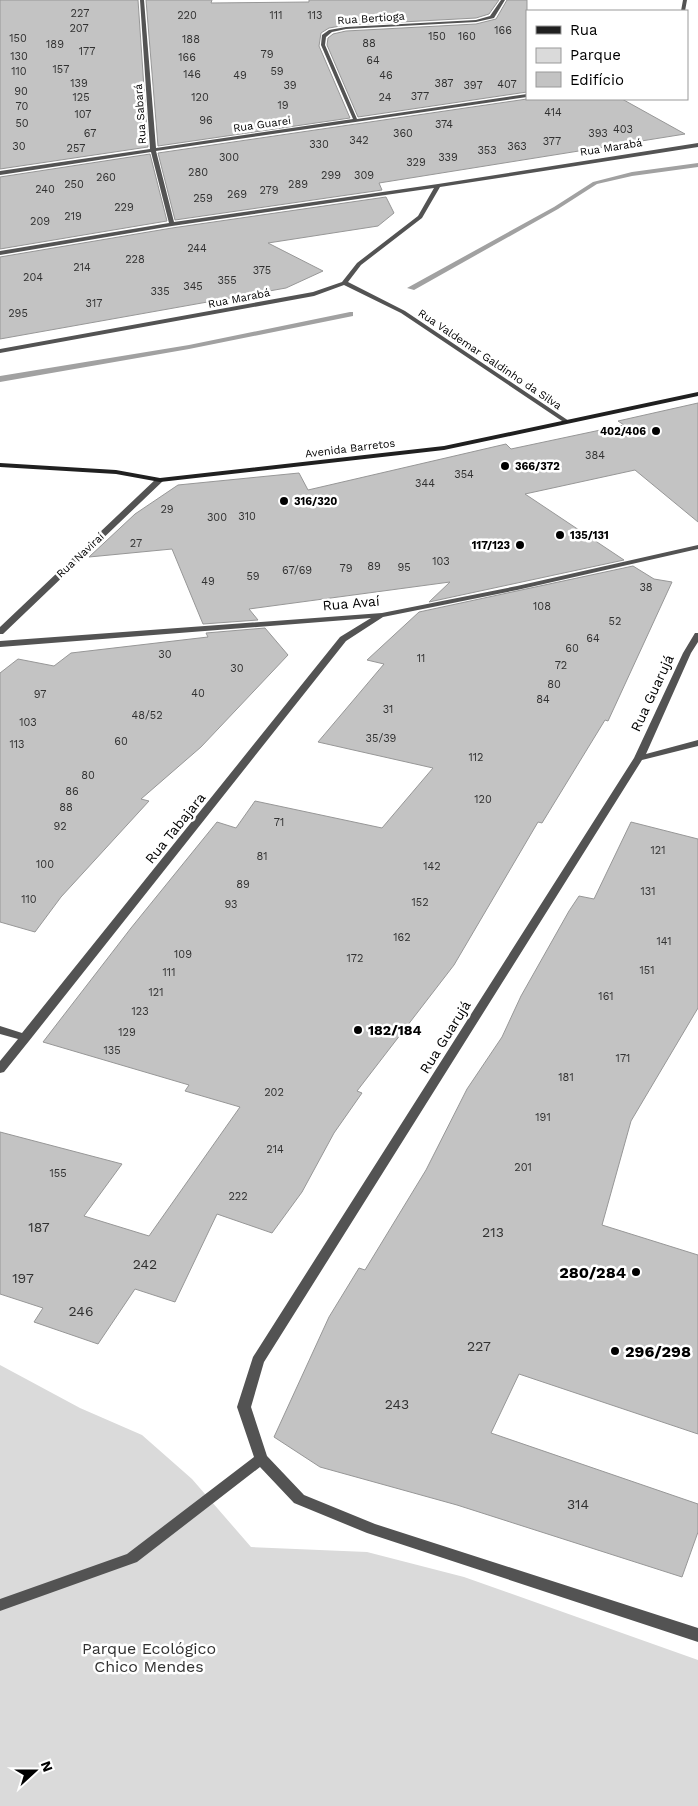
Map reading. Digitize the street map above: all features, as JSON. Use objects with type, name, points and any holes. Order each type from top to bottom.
[{"type":"street","name":"Rua Sabará","points":[[142,0],[152,150],[172,224]]},
{"type":"street","name":"Rua Bertioga","points":[[356,120],[323,45],[324,36],[331,31],[346,28],[476,21],[492,17],[502,0]]},
{"type":"street","name":"Rua Guarei","points":[[0,173],[526,95]]},
{"type":"street","name":"Rua Marabá","points":[[0,253],[172,224],[438,186],[698,145]]},
{"type":"street","points":[[344,283],[359,264],[420,217],[438,186]]},
{"type":"street","name":"Rua Marabá","points":[[0,352],[314,294],[344,283]]},
{"type":"street","name":"Rua Valdemar Galdinho da Silva","points":[[344,283],[403,312],[566,422]]},
{"type":"street","name":"Avenida Barretos","points":[[0,465],[116,472],[160,480],[444,448],[698,394]]},
{"type":"street","name":"Rua Naviraí","points":[[0,632],[160,480]]},
{"type":"street","name":"Rua Avaí","points":[[0,644],[382,614],[517,588],[698,546]]},
{"type":"street","name":"Rua Tabajara","points":[[0,1069],[343,639],[382,614]]},
{"type":"street","name":"Rua Guarujá","points":[[261,1459],[244,1407],[258,1361],[639,758],[687,653],[698,636]]},
{"type":"street","points":[[639,758],[698,743]]},
{"type":"street","points":[[0,1030],[25,1038]]},
{"type":"street","points":[[0,1605],[132,1558],[261,1459],[299,1499],[372,1529],[698,1635]]},
{"type":"green space","name":"Parque Ecológico Chico Mendes","points":[[0,1365],[80,1408],[142,1435],[192,1479],[251,1547],[367,1552],[464,1577],[698,1660],[698,1806],[0,1806]]},
{"type":"building","points":[[0,0],[138,0],[148,147],[0,169]]},
{"type":"building","points":[[146,0],[212,0],[211,3],[309,2],[309,0],[499,0],[489,14],[476,18],[346,25],[329,28],[321,33],[319,46],[350,118],[158,146]]},
{"type":"building","points":[[507,0],[527,0],[526,92],[358,117],[327,45],[328,38],[333,34],[346,31],[476,24],[496,19]]},
{"type":"building","points":[[526,99],[624,100],[685,134],[379,183],[382,190],[175,220],[158,153]]},
{"type":"building","points":[[150,154],[167,221],[0,249],[0,177]]},
{"type":"building","points":[[386,197],[394,213],[378,226],[268,243],[323,271],[286,288],[0,339],[0,257],[172,228]]},
{"type":"building","points":[[698,403],[698,522],[635,470],[525,494],[624,560],[429,602],[450,582],[249,609],[258,620],[203,624],[172,549],[89,557],[135,514],[178,485],[299,473],[308,490],[506,444],[511,449],[624,425],[618,421]]},
{"type":"building","points":[[633,566],[654,579],[672,582],[608,721],[605,720],[542,823],[538,822],[454,965],[357,1091],[362,1093],[334,1133],[302,1192],[272,1233],[217,1214],[175,1302],[135,1289],[98,1344],[34,1322],[43,1308],[0,1294],[0,1132],[122,1164],[84,1216],[149,1236],[240,1107],[185,1091],[189,1085],[43,1042],[131,928],[217,822],[236,828],[255,801],[382,828],[433,768],[318,742],[384,664],[367,660],[419,612]]},
{"type":"building","points":[[265,628],[288,655],[201,747],[141,799],[149,801],[61,897],[35,932],[0,922],[0,673],[18,659],[54,666],[71,653],[208,637],[206,633]]},
{"type":"building","points":[[631,822],[698,839],[698,1008],[631,1121],[602,1225],[698,1255],[698,1434],[519,1374],[491,1433],[698,1504],[698,1532],[682,1577],[457,1505],[320,1467],[274,1437],[329,1317],[359,1268],[365,1270],[426,1170],[467,1089],[502,1037],[521,996],[569,911],[579,896],[594,899]]},
{"type":"waterway","points":[[411,288],[556,208],[595,183],[632,174],[698,165]]},
{"type":"waterway","points":[[0,379],[189,347],[350,314]]},
{"type":"place","name":"402/406","points":[[656,431]]},
{"type":"place","name":"366/372","points":[[505,466]]},
{"type":"place","name":"316/320","points":[[284,501]]},
{"type":"place","name":"135/131","points":[[560,535]]},
{"type":"place","name":"117/123","points":[[520,545]]},
{"type":"place","name":"182/184","points":[[358,1030]]},
{"type":"place","name":"280/284","points":[[636,1272]]},
{"type":"place","name":"296/298","points":[[615,1351]]}]
